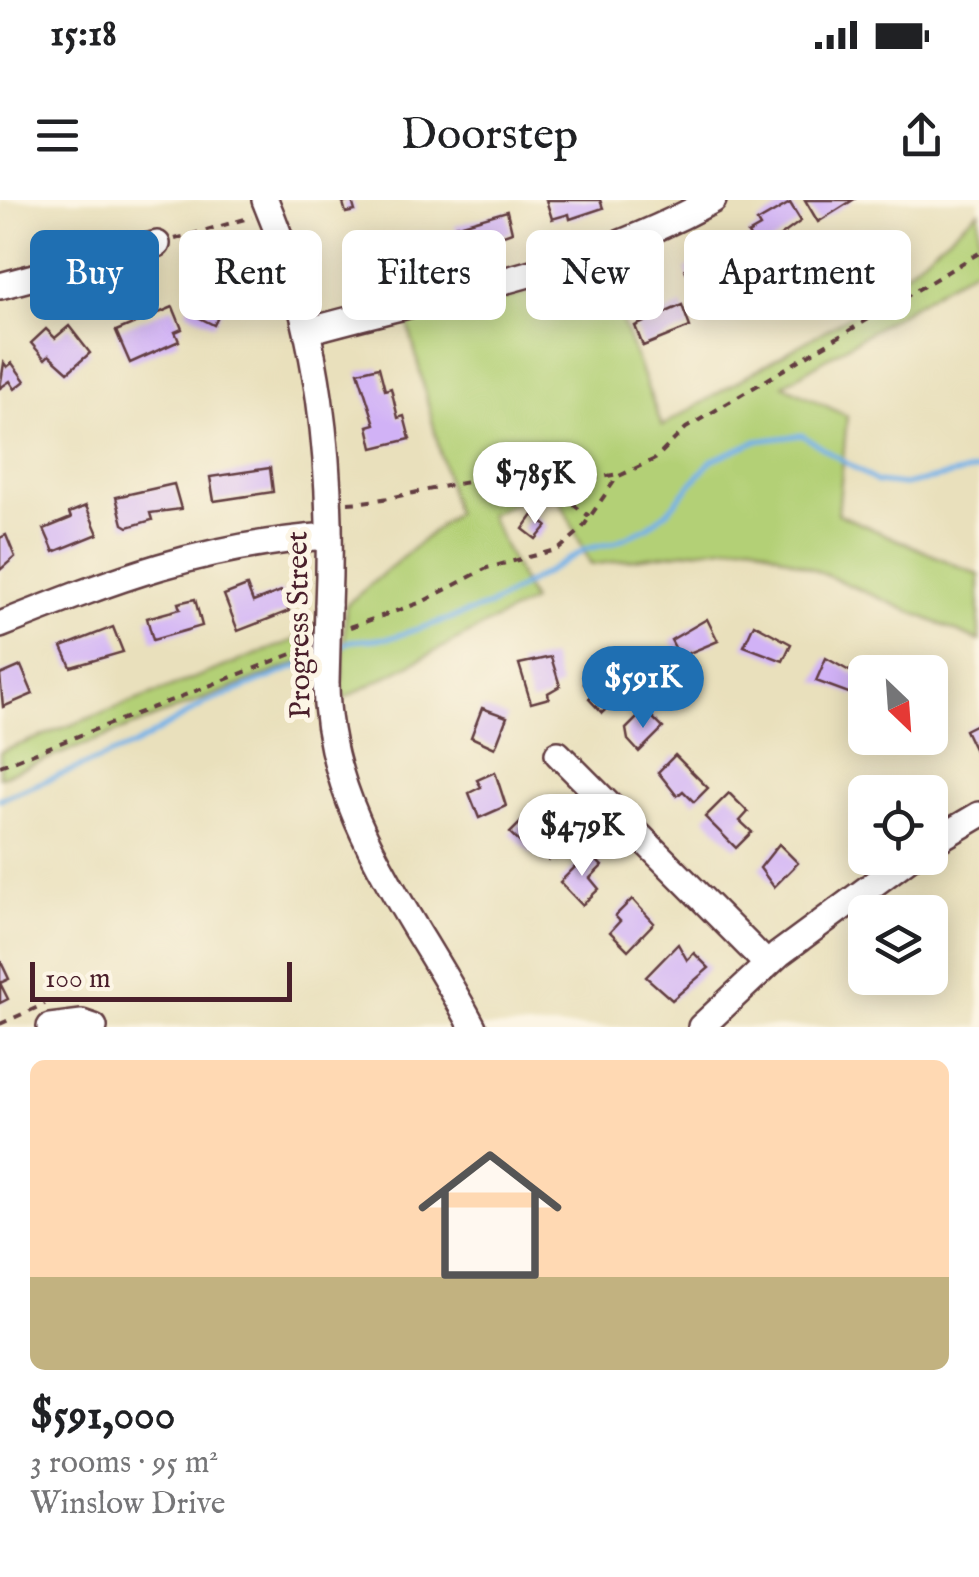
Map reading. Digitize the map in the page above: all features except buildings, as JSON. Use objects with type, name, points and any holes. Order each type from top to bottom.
[{"type":"street","points":[[308,331],[551,270],[626,243],[714,200]]},
{"type":"street","name":"Progress Street","points":[[258,208],[304,306],[308,331],[328,503],[326,683],[339,772],[367,846],[473,1026]]},
{"type":"street","points":[[0,286],[30,278]]},
{"type":"street","points":[[0,625],[166,562],[244,544],[329,536]]},
{"type":"street","points":[[558,754],[767,964]]},
{"type":"street","points":[[948,833],[979,815]]},
{"type":"street","points":[[701,1027],[767,964],[886,875]]},
{"type":"street","points":[[47,1016],[94,1027]]},
{"type":"path","points":[[159,243],[258,208]]},
{"type":"path","points":[[342,630],[422,602],[487,568],[554,551],[571,540],[618,478],[654,459],[693,423],[979,253]]},
{"type":"path","points":[[328,503],[376,502],[495,477],[550,484],[600,481],[636,468]]},
{"type":"path","points":[[550,484],[570,491],[575,506],[590,517]]},
{"type":"path","points":[[570,513],[575,506]]},
{"type":"path","points":[[0,766],[319,642]]},
{"type":"path","points":[[0,1024],[47,1016]]},
{"type":"green space","points":[[979,211],[979,265],[911,307],[911,268]]},
{"type":"green space","points":[[526,294],[526,320],[621,320],[662,426],[843,320],[889,320],[783,385],[847,416],[838,514],[979,575],[979,641],[752,543],[591,565],[552,483],[489,515],[532,601],[341,700],[346,605],[455,513],[408,323],[506,320],[506,299]]},
{"type":"green space","points":[[305,636],[303,661],[0,777],[0,752]]},
{"type":"waterway","points":[[335,649],[351,641],[390,638],[489,606],[586,549],[613,543],[646,528],[667,512],[712,460],[756,441],[802,435],[877,482],[904,485],[979,469]]},
{"type":"waterway","points":[[0,799],[135,745],[204,704],[316,659]]}]
